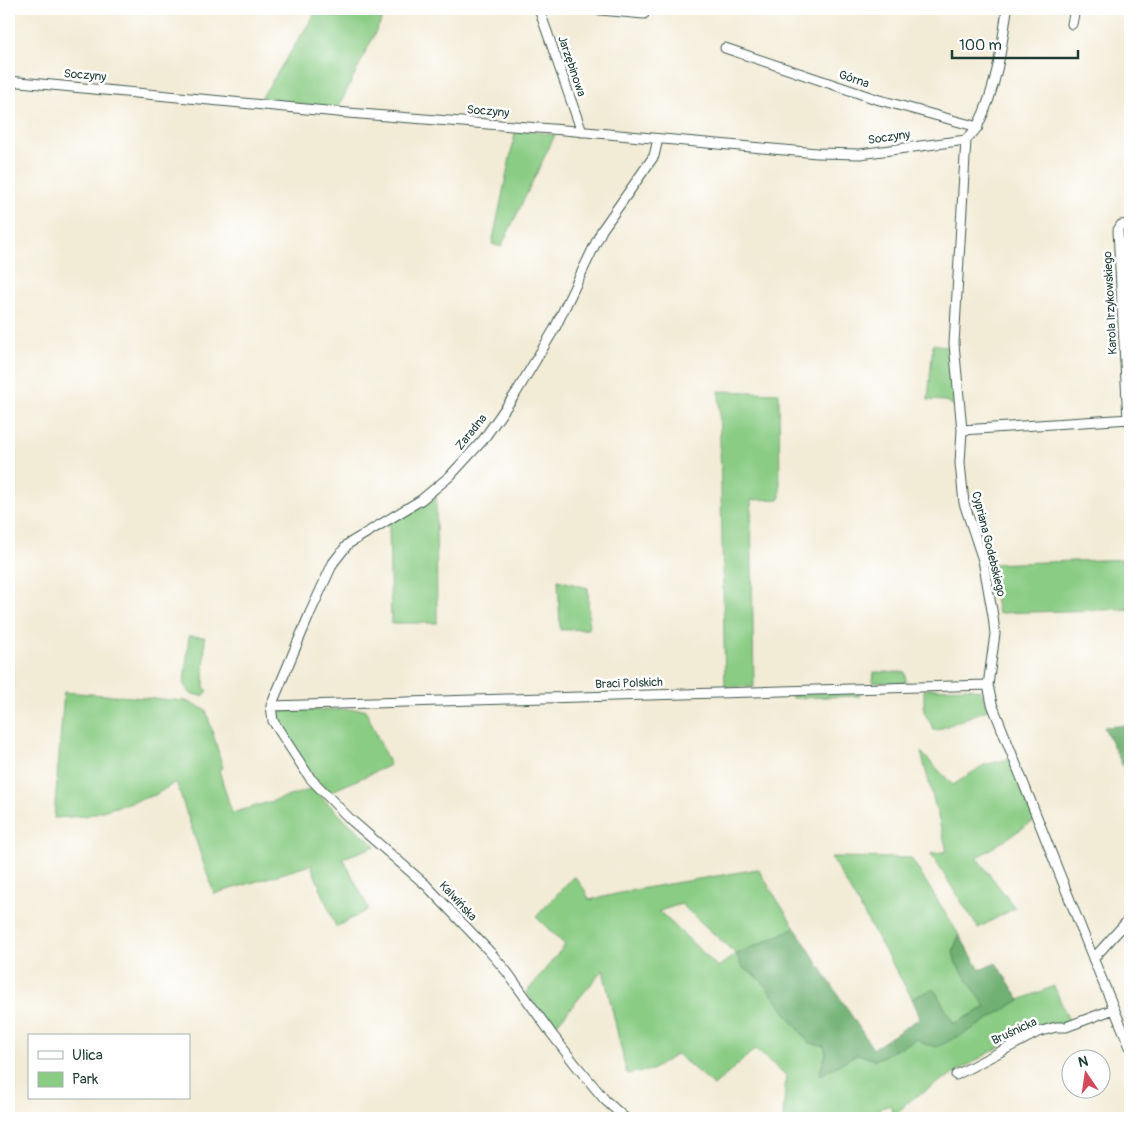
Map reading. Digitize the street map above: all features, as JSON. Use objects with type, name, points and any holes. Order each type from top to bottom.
[{"type":"street","name":"Jarzębinowa","points":[[539,9],[582,132]]},
{"type":"street","points":[[590,9],[644,14]]},
{"type":"street","points":[[966,140],[978,127],[991,92],[1003,40],[1007,9]]},
{"type":"street","points":[[1072,24],[1075,9]]},
{"type":"street","name":"Górna","points":[[725,48],[876,99],[978,127]]},
{"type":"street","name":"Soczyny","points":[[9,81],[817,153],[860,154],[966,140]]},
{"type":"street","name":"Zaradna","points":[[271,706],[333,563],[348,544],[420,500],[450,476],[483,440],[516,393],[555,328],[602,230],[654,156],[658,139]]},
{"type":"street","name":"Cypriana Godebskiego","points":[[966,140],[954,344],[962,430],[960,463],[964,503],[983,560],[995,634],[988,685],[992,704],[1130,1047]]},
{"type":"street","name":"Karola Irzykowskiego","points":[[962,430],[1129,420],[1118,230],[1121,225],[1130,224]]},
{"type":"street","name":"Braci Polskich","points":[[271,706],[988,685]]},
{"type":"street","name":"Kalwińska","points":[[271,706],[273,721],[310,778],[350,819],[426,885],[490,952],[575,1064],[605,1100],[625,1118]]},
{"type":"street","points":[[1093,959],[1130,918]]},
{"type":"street","name":"Bruśnicka","points":[[956,1075],[1038,1032],[1056,1027],[1066,1027],[1114,1009]]},
{"type":"green space","points":[[318,9],[387,9],[338,108],[260,100]]},
{"type":"green space","points":[[516,129],[555,135],[501,247],[492,244]]},
{"type":"green space","points":[[933,344],[949,347],[957,407],[945,401],[928,400]]},
{"type":"green space","points":[[719,391],[779,393],[780,499],[751,500],[754,687],[725,687]]},
{"type":"green space","points":[[436,492],[437,623],[391,623],[389,524]]},
{"type":"green space","points":[[1130,559],[1130,609],[998,613],[988,564]]},
{"type":"green space","points":[[558,580],[588,588],[589,629],[560,630]]},
{"type":"green space","points":[[189,636],[205,637],[204,687],[208,691],[203,696],[191,694],[184,685]]},
{"type":"green space","points":[[874,672],[905,672],[906,683],[873,682]]},
{"type":"green space","points":[[970,688],[981,691],[989,709],[935,731],[924,712],[924,689]]},
{"type":"green space","points":[[859,691],[860,696],[792,698],[790,693]]},
{"type":"green space","points":[[64,692],[186,701],[206,710],[223,768],[219,770],[232,813],[313,789],[346,821],[376,846],[343,858],[369,909],[336,927],[311,865],[214,894],[176,782],[155,795],[86,816],[54,818]]},
{"type":"green space","points":[[365,709],[390,765],[328,793],[299,760],[275,715],[277,711]]},
{"type":"green space","points":[[1130,725],[1130,781],[1104,727]]},
{"type":"green space","points":[[921,752],[953,785],[984,765],[1009,759],[1035,820],[977,858],[1015,908],[978,928],[931,854],[947,851]]},
{"type":"green space","points":[[831,857],[911,858],[959,935],[953,951],[956,963],[986,1007],[954,1024],[934,989],[912,998]]},
{"type":"green space","points":[[758,869],[795,928],[737,954],[741,966],[760,979],[783,1007],[824,1046],[826,1054],[819,1075],[857,1054],[875,1060],[917,1039],[969,1031],[1020,1000],[1054,986],[1070,1023],[1044,1027],[1003,1045],[906,1103],[895,1118],[890,1105],[856,1118],[783,1118],[786,1075],[755,1049],[714,1086],[677,1054],[652,1070],[627,1074],[603,970],[553,1029],[526,993],[565,945],[536,917],[574,876],[585,890],[589,900],[639,889]],"holes":[[[681,904],[736,954],[718,967],[659,911]]]},
{"type":"green space","points":[[795,928],[873,1049],[920,1018],[912,998],[934,989],[954,1024],[986,1007],[956,963],[953,951],[959,935],[980,970],[996,963],[1020,1000],[969,1031],[937,1047],[924,1044],[917,1039],[875,1060],[857,1054],[819,1076],[826,1054],[824,1046],[809,1043],[760,979],[741,966],[737,954]]}]
